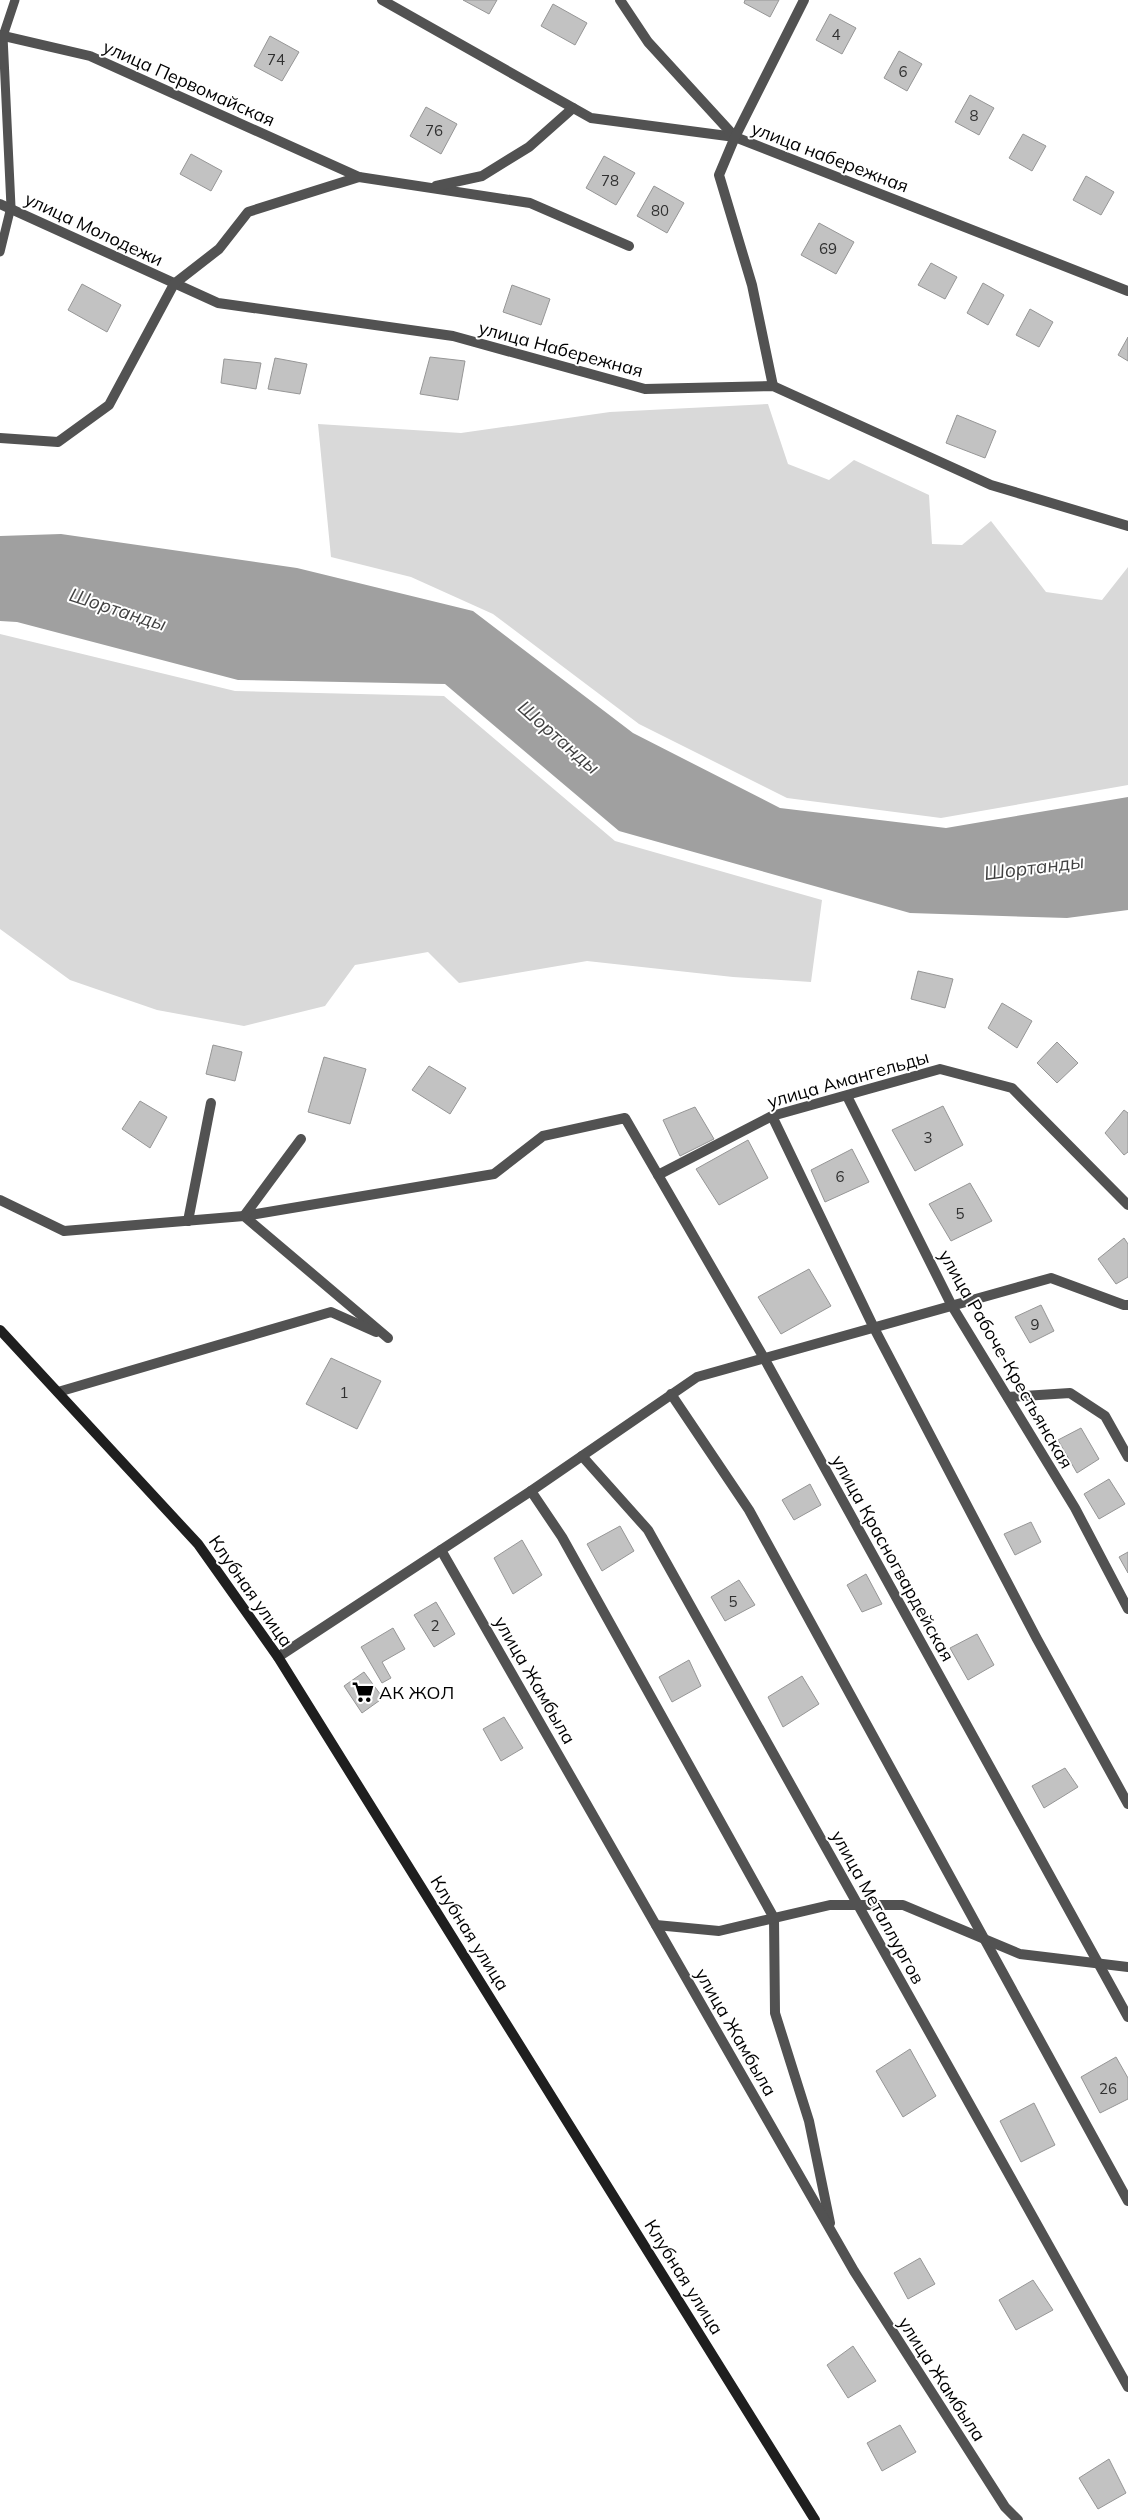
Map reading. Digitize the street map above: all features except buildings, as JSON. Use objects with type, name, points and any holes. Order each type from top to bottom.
[{"type":"street","points":[[382,0],[591,118],[734,136]]},
{"type":"street","points":[[620,0],[648,42],[734,136]]},
{"type":"street","points":[[734,136],[804,0]]},
{"type":"street","name":"улица Первомайская","points":[[1,36],[90,56],[359,177],[530,203],[629,246]]},
{"type":"street","name":"улица Первомайская","points":[[428,188],[482,176],[530,147],[573,108]]},
{"type":"street","name":"улица набережная","points":[[773,386],[752,285],[719,175],[734,136],[1128,291]]},
{"type":"street","name":"улица Первомайская","points":[[174,284],[219,249],[248,212],[359,177]]},
{"type":"street","name":"улица Молодежи","points":[[0,204],[174,284]]},
{"type":"street","points":[[0,438],[58,442],[109,405],[174,284]]},
{"type":"street","name":"улица Набережная","points":[[174,284],[218,304],[453,336],[645,389],[773,386],[991,484],[1128,526]]},
{"type":"street","name":"улица Амангельды","points":[[658,1175],[772,1116],[940,1069],[1012,1088],[1128,1205]]},
{"type":"street","name":"улица Рабоче-Крестьянская","points":[[847,1096],[952,1306],[1075,1508],[1128,1609]]},
{"type":"street","points":[[188,1221],[211,1104]]},
{"type":"street","points":[[772,1116],[874,1328],[1037,1639],[1128,1804]]},
{"type":"street","name":"улица Красногвардейская","points":[[244,1216],[494,1174],[543,1136],[625,1118],[764,1358],[1128,2017]]},
{"type":"street","points":[[244,1216],[301,1139]]},
{"type":"street","points":[[0,1200],[64,1231],[244,1216],[388,1338],[331,1312],[58,1392]]},
{"type":"street","points":[[278,1657],[531,1491],[697,1377],[1052,1278],[1128,1305]]},
{"type":"street","name":"Клубная улица","points":[[0,1330],[198,1544],[278,1657],[815,2520]]},
{"type":"street","points":[[1008,1397],[1070,1392],[1104,1416],[1128,1458]]},
{"type":"street","points":[[671,1394],[749,1510],[1128,2200]]},
{"type":"street","name":"улица Металлургов","points":[[582,1456],[648,1530],[1128,2387]]},
{"type":"street","points":[[531,1491],[562,1537],[774,1918],[775,2013],[809,2121],[832,2232]]},
{"type":"street","name":"улица Жамбыла","points":[[441,1550],[832,2232],[1005,2507],[1018,2520]]},
{"type":"street","points":[[656,1926],[719,1931],[830,1905],[903,1904],[1020,1954],[1128,1967]]},
{"type":"lane","points":[[0,252],[11,208],[1,36],[15,0]]},
{"type":"shaded area","points":[[768,404],[788,464],[829,480],[854,460],[929,495],[932,544],[962,545],[991,521],[1046,592],[1102,600],[1128,567],[1128,785],[941,818],[787,798],[639,724],[493,614],[411,577],[331,557],[318,424],[461,433],[610,412]]},
{"type":"shaded area","points":[[0,634],[235,691],[444,696],[615,841],[822,900],[811,982],[733,977],[587,961],[459,983],[428,952],[355,965],[325,1006],[244,1026],[157,1010],[70,980],[0,929]]},
{"type":"water","name":"Шортанды","points":[[61,534],[297,568],[473,611],[633,733],[780,808],[946,828],[1128,797],[1128,910],[1067,918],[910,913],[619,831],[445,684],[238,680],[17,622],[0,621],[0,536]]},
{"type":"place","name":"АК ЖОЛ","points":[[363,1692]]}]
